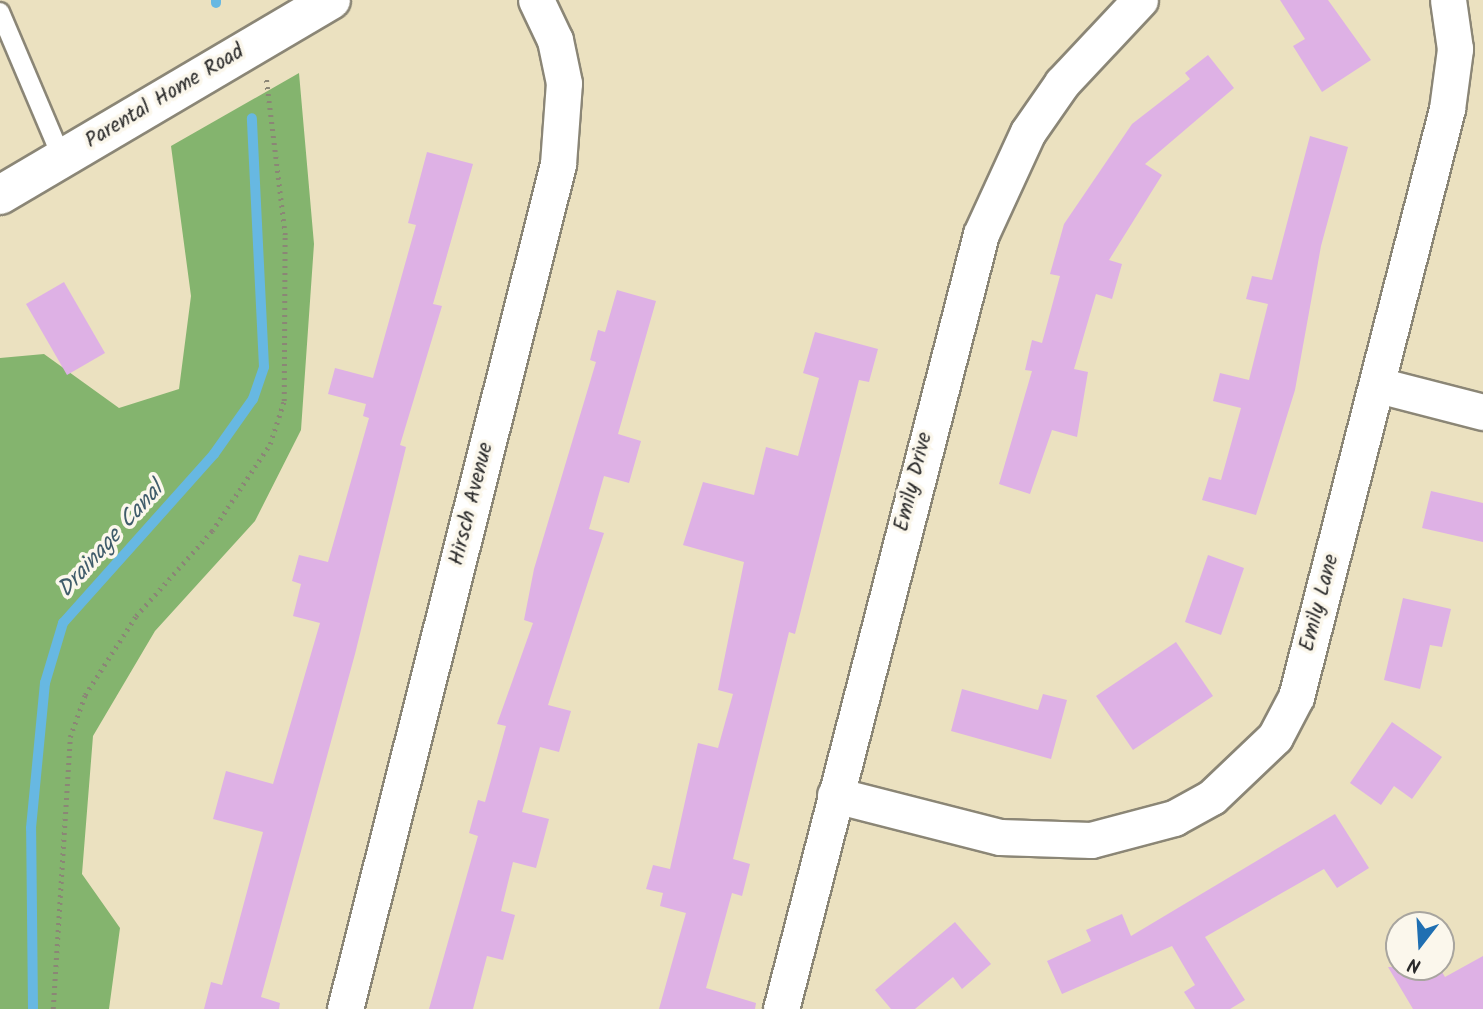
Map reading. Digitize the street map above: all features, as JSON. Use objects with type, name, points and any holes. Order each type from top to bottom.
[{"type":"street","name":"Parental Home Road","points":[[0,195],[331,0]]},
{"type":"street","name":"Hirsch Avenue","points":[[345,1009],[558,164],[564,83],[555,40],[536,0]]},
{"type":"street","name":"Emily Drive","points":[[781,1009],[981,234],[1028,132],[1088,51],[1140,0]]},
{"type":"street","name":"Emily Lane","points":[[835,795],[963,829],[1049,842],[1136,831],[1212,797],[1275,737],[1296,697],[1453,78],[1448,0]]},
{"type":"street","points":[[1377,385],[1483,412]]},
{"type":"lane","points":[[0,12],[62,158]]},
{"type":"path","points":[[53,1009],[70,737],[85,695],[136,616],[212,531],[270,444],[284,401],[285,235],[273,102],[256,43]]},
{"type":"green space","points":[[299,73],[314,244],[301,430],[255,521],[155,631],[93,736],[82,874],[120,928],[109,1009],[0,1009],[0,358],[44,354],[119,408],[179,389],[191,296],[171,146]]},
{"type":"building","points":[[1280,0],[1328,0],[1371,60],[1322,92],[1293,46],[1305,39]]},
{"type":"building","points":[[1208,55],[1234,88],[1145,164],[1162,175],[1109,260],[1122,264],[1112,299],[1096,294],[1074,369],[1088,372],[1077,437],[1052,430],[1030,494],[999,484],[1032,371],[1025,370],[1032,340],[1042,343],[1060,276],[1050,274],[1064,224],[1132,124],[1190,79],[1185,73]]},
{"type":"building","points":[[1310,136],[1348,147],[1321,246],[1295,390],[1256,515],[1202,500],[1209,477],[1221,480],[1241,408],[1213,401],[1220,373],[1249,380],[1268,304],[1246,299],[1252,276],[1272,280]]},
{"type":"building","points":[[427,152],[473,164],[433,304],[442,306],[400,445],[406,447],[355,654],[261,997],[280,1003],[279,1009],[204,1009],[211,982],[222,985],[263,832],[213,819],[226,771],[273,784],[320,623],[293,616],[301,584],[292,581],[299,555],[328,562],[369,418],[363,416],[366,404],[328,394],[335,368],[373,378],[416,225],[408,223]]},
{"type":"building","points":[[64,282],[105,353],[67,375],[26,304]]},
{"type":"building","points":[[617,290],[656,301],[618,434],[641,441],[629,483],[604,476],[589,529],[604,533],[548,705],[571,711],[559,752],[540,747],[522,812],[549,819],[536,868],[513,862],[501,911],[515,915],[503,960],[487,956],[473,1009],[429,1009],[478,836],[469,833],[478,800],[485,802],[506,726],[497,724],[533,623],[524,620],[534,569],[596,362],[590,360],[598,330],[605,332]]},
{"type":"building","points":[[815,332],[878,349],[869,382],[859,380],[795,634],[789,632],[733,859],[750,864],[742,896],[732,893],[706,988],[756,1003],[755,1009],[659,1009],[686,913],[660,906],[663,893],[646,889],[653,865],[670,869],[698,743],[718,748],[733,694],[718,690],[744,562],[683,545],[703,482],[754,495],[766,447],[798,456],[819,378],[803,373]]},
{"type":"building","points":[[1431,491],[1483,503],[1483,542],[1422,528]]},
{"type":"building","points":[[1208,555],[1244,568],[1221,635],[1185,622]]},
{"type":"building","points":[[1403,598],[1451,609],[1442,647],[1430,645],[1420,689],[1384,680]]},
{"type":"building","points":[[1176,642],[1213,696],[1133,750],[1096,696]]},
{"type":"building","points":[[962,689],[1038,710],[1043,694],[1067,700],[1051,759],[951,731]]},
{"type":"building","points":[[1392,722],[1442,757],[1412,799],[1394,786],[1381,805],[1350,783]]},
{"type":"building","points":[[1335,814],[1369,868],[1337,888],[1324,869],[1205,937],[1245,1000],[1230,1009],[1195,1009],[1184,992],[1195,985],[1172,946],[1062,994],[1047,961],[1091,941],[1086,930],[1122,914],[1131,936]]},
{"type":"building","points":[[955,922],[991,964],[962,989],[953,977],[915,1009],[891,1009],[875,990]]},
{"type":"building","points":[[1483,956],[1483,1009],[1413,1009],[1396,981],[1455,981],[1455,971]]},
{"type":"waterway","name":"Drainage Canal","points":[[33,1009],[31,828],[45,683],[63,623],[214,454],[253,399],[264,367],[252,118]]}]
